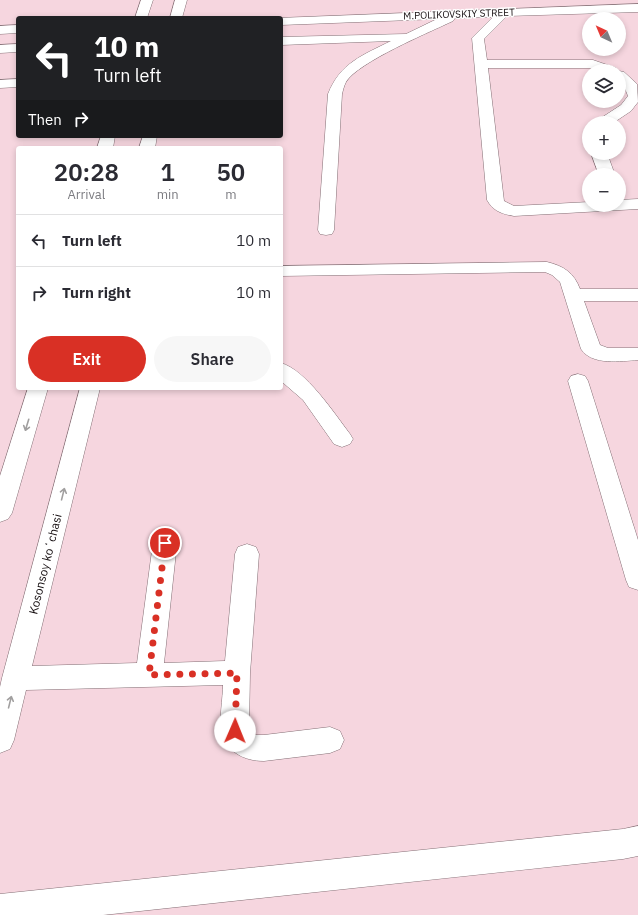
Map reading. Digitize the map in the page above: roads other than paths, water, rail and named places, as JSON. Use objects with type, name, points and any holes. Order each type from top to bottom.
[{"type":"street","points":[[142,16],[147,0]]},
{"type":"street","points":[[176,16],[180,0]]},
{"type":"street","points":[[531,0],[544,11]]},
{"type":"street","name":"M.POLIKOVSKIY STREET","points":[[283,21],[638,8]]},
{"type":"street","points":[[505,12],[478,38],[495,200],[502,208],[514,211],[582,207]]},
{"type":"street","points":[[326,230],[335,94],[340,81],[351,69],[368,58],[458,14]]},
{"type":"street","points":[[0,30],[16,29]]},
{"type":"street","points":[[283,41],[409,37]]},
{"type":"street","points":[[0,49],[16,48]]},
{"type":"street","points":[[480,64],[582,64]]},
{"type":"street","points":[[614,116],[626,108],[635,96],[630,84],[626,81]]},
{"type":"street","points":[[0,84],[16,83]]},
{"type":"street","points":[[626,205],[638,204]]},
{"type":"street","points":[[283,272],[547,267],[558,271],[568,280],[591,349],[596,353],[603,354],[638,354]]},
{"type":"street","points":[[574,295],[638,295]]},
{"type":"street","points":[[283,372],[310,395],[342,440]]},
{"type":"street","points":[[578,381],[638,580]]},
{"type":"street","points":[[0,513],[8,463],[37,390]]},
{"type":"street","name":"Kosonsoy koʻchasi","points":[[0,740],[89,390]]},
{"type":"street","points":[[149,675],[165,543]]},
{"type":"street","points":[[247,554],[237,673],[235,731],[243,743],[252,748],[264,748],[330,740]]},
{"type":"street","points":[[16,678],[237,673]]},
{"type":"street","points":[[0,910],[623,844],[638,841]]}]
